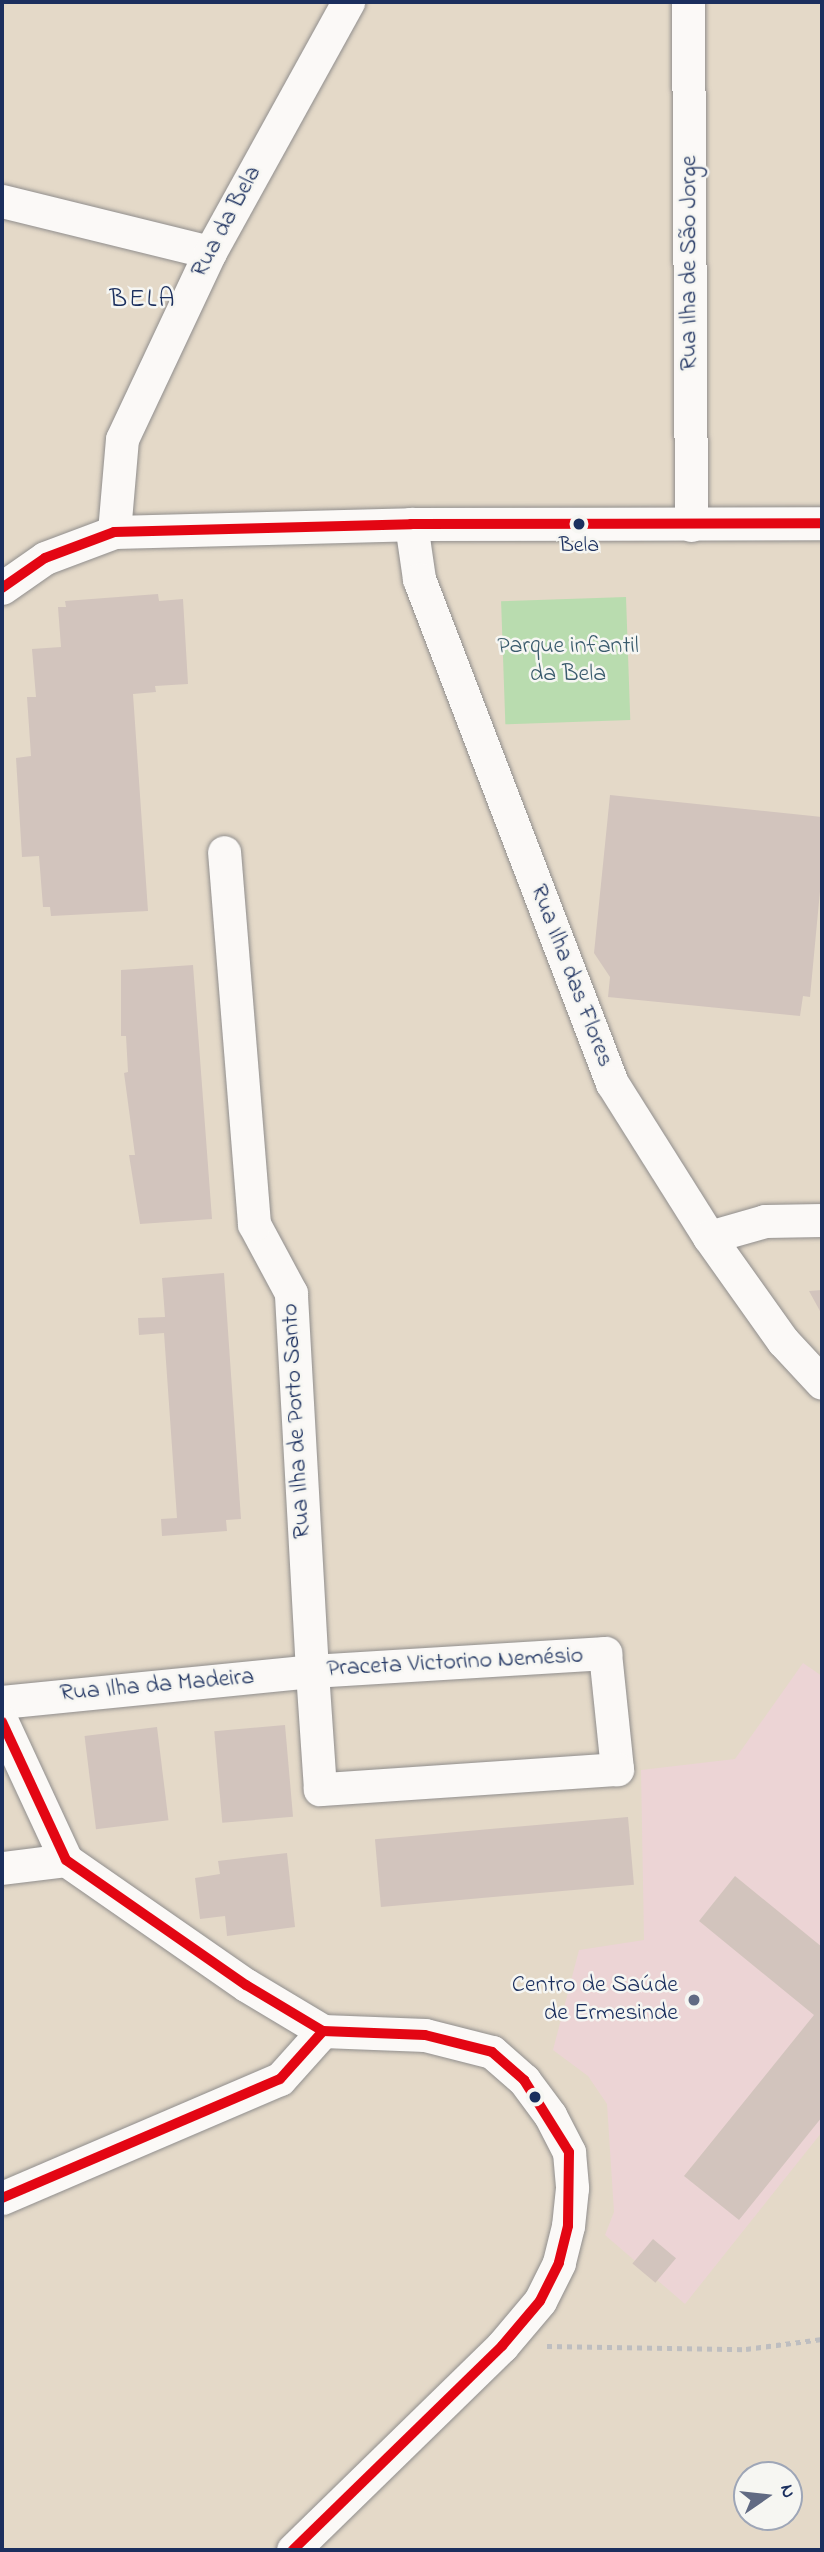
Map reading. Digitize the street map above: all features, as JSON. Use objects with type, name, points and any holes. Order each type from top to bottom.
[{"type":"street","name":"Rua da Bela","points":[[114,532],[122,439],[209,252],[348,2]]},
{"type":"street","name":"Rua Ilha de São Jorge","points":[[688,2],[691,525]]},
{"type":"street","points":[[2,201],[209,252]]},
{"type":"street","points":[[2,588],[45,558],[114,532],[411,524],[822,523]]},
{"type":"street","name":"Rua Ilha das Flores","points":[[411,524],[419,579],[612,1083],[709,1237],[783,1341],[822,1383]]},
{"type":"street","name":"Rua Ilha de Porto Santo","points":[[224,852],[254,1224],[291,1293],[320,1789]]},
{"type":"street","points":[[709,1237],[765,1221],[822,1220]]},
{"type":"street","name":"Praceta Victorino Nemésio","points":[[312,1671],[605,1653],[617,1769],[320,1789]]},
{"type":"street","name":"Rua Ilha da Madeira","points":[[2,1702],[312,1671]]},
{"type":"street","points":[[2,1722],[66,1860],[246,1985],[323,2031],[425,2035],[492,2052],[524,2080],[550,2115],[569,2152],[572,2188],[568,2226],[559,2263],[540,2301],[502,2346],[293,2550]]},
{"type":"street","points":[[2,1868],[66,1860]]},
{"type":"street","points":[[2,2198],[280,2079],[323,2031]]},
{"type":"path","points":[[502,2346],[746,2348],[822,2339]]},
{"type":"shaded area","name":"Centro de Saúde de Ermesinde","points":[[803,1663],[822,1676],[822,2132],[685,2304],[605,2235],[614,2212],[607,2104],[588,2076],[553,2050],[579,1950],[644,1940],[641,1770],[735,1759]]},
{"type":"green space","name":"Parque infantil da Bela","points":[[626,597],[630,720],[505,724],[501,601]]},
{"type":"building","points":[[158,594],[159,601],[183,599],[188,684],[155,686],[156,692],[133,694],[148,911],[51,916],[50,907],[43,907],[39,856],[22,857],[16,758],[31,756],[27,697],[36,697],[32,649],[61,647],[58,607],[66,607],[65,601]]},
{"type":"building","points":[[610,795],[822,817],[822,870],[810,997],[803,996],[800,1016],[608,997],[610,977],[594,953]]},
{"type":"building","points":[[193,965],[212,1219],[140,1224],[129,1155],[135,1155],[124,1073],[128,1072],[126,1036],[121,1036],[121,970]]},
{"type":"building","points":[[224,1273],[241,1519],[226,1520],[227,1531],[162,1536],[161,1519],[177,1518],[164,1333],[139,1335],[138,1318],[165,1317],[162,1278]]},
{"type":"building","points":[[822,1290],[822,1311],[820,1311],[809,1291]]},
{"type":"building","points":[[285,1725],[293,1817],[222,1823],[214,1731]]},
{"type":"building","points":[[157,1727],[168,1820],[96,1829],[85,1736]]},
{"type":"building","points":[[628,1817],[634,1885],[381,1907],[375,1839]]},
{"type":"building","points":[[287,1853],[295,1927],[227,1936],[225,1916],[200,1919],[195,1878],[220,1874],[218,1861]]},
{"type":"building","points":[[735,1876],[822,1947],[822,2117],[739,2220],[684,2176],[814,2015],[699,1921]]},
{"type":"building","points":[[653,2239],[676,2258],[655,2283],[632,2264]]},
{"type":"transit line","points":[[2,588],[45,558],[114,532],[411,524],[822,523]]},
{"type":"transit line","points":[[2,1722],[66,1860],[246,1985],[323,2031],[425,2035],[492,2052],[524,2080],[569,2152],[568,2226],[559,2263],[540,2301],[502,2346],[293,2550]]},
{"type":"transit line","points":[[2,2198],[280,2079],[323,2031]]},
{"type":"place","name":"Bela","points":[[579,524]]},
{"type":"place","name":"Centro de Saúde de Ermesinde","points":[[694,2000]]},
{"type":"district","name":"BELA","points":[[143,301]]}]
